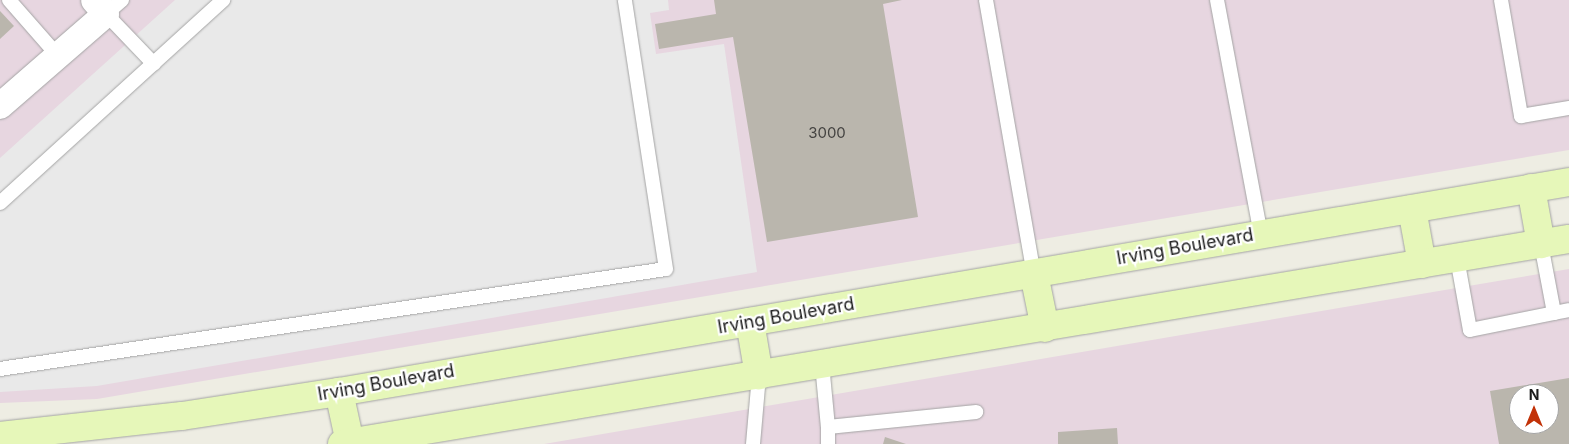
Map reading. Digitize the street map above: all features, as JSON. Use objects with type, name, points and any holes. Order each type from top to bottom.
[{"type":"main road","name":"Irving Boulevard","points":[[0,436],[182,416],[339,392],[1569,182]]},
{"type":"main road","points":[[1531,188],[1541,244]]},
{"type":"main road","points":[[1412,209],[1422,264]]},
{"type":"main road","points":[[339,392],[347,444],[1569,239]]},
{"type":"main road","points":[[1034,274],[1045,328]]},
{"type":"main road","points":[[750,322],[759,375]]},
{"type":"street","points":[[0,106],[58,56],[108,5]]},
{"type":"lane","points":[[9,0],[58,56]]},
{"type":"lane","points":[[0,203],[224,0]]},
{"type":"lane","points":[[0,370],[666,269],[625,0]]},
{"type":"lane","points":[[986,0],[1034,274]]},
{"type":"lane","points":[[1217,0],[1261,234]]},
{"type":"lane","points":[[1501,0],[1521,116],[1569,108]]},
{"type":"lane","points":[[108,5],[154,64]]},
{"type":"lane","points":[[1541,244],[1554,313]]},
{"type":"lane","points":[[1457,258],[1470,330],[1569,310]]},
{"type":"lane","points":[[822,364],[828,444]]},
{"type":"lane","points":[[753,444],[759,375]]},
{"type":"lane","points":[[828,427],[976,412]]},
{"type":"shaded area","points":[[0,0],[1569,0],[1569,150],[97,399],[0,403]]},
{"type":"shaded area","points":[[175,0],[668,0],[669,10],[650,13],[656,54],[724,44],[757,272],[97,386],[0,392],[0,158]]},
{"type":"shaded area","points":[[1569,269],[1569,444],[544,444]]},
{"type":"building","points":[[714,0],[902,0],[883,4],[918,217],[767,242],[733,37],[659,49],[655,24],[716,14]]},
{"type":"building","points":[[0,11],[14,26],[0,39]]},
{"type":"building","points":[[1569,378],[1569,444],[1499,444],[1490,391],[1509,388],[1509,434],[1559,434],[1559,384],[1533,384]]},
{"type":"building","points":[[1117,428],[1118,444],[1058,444],[1058,432]]},
{"type":"building","points":[[885,437],[906,444],[883,444]]}]
